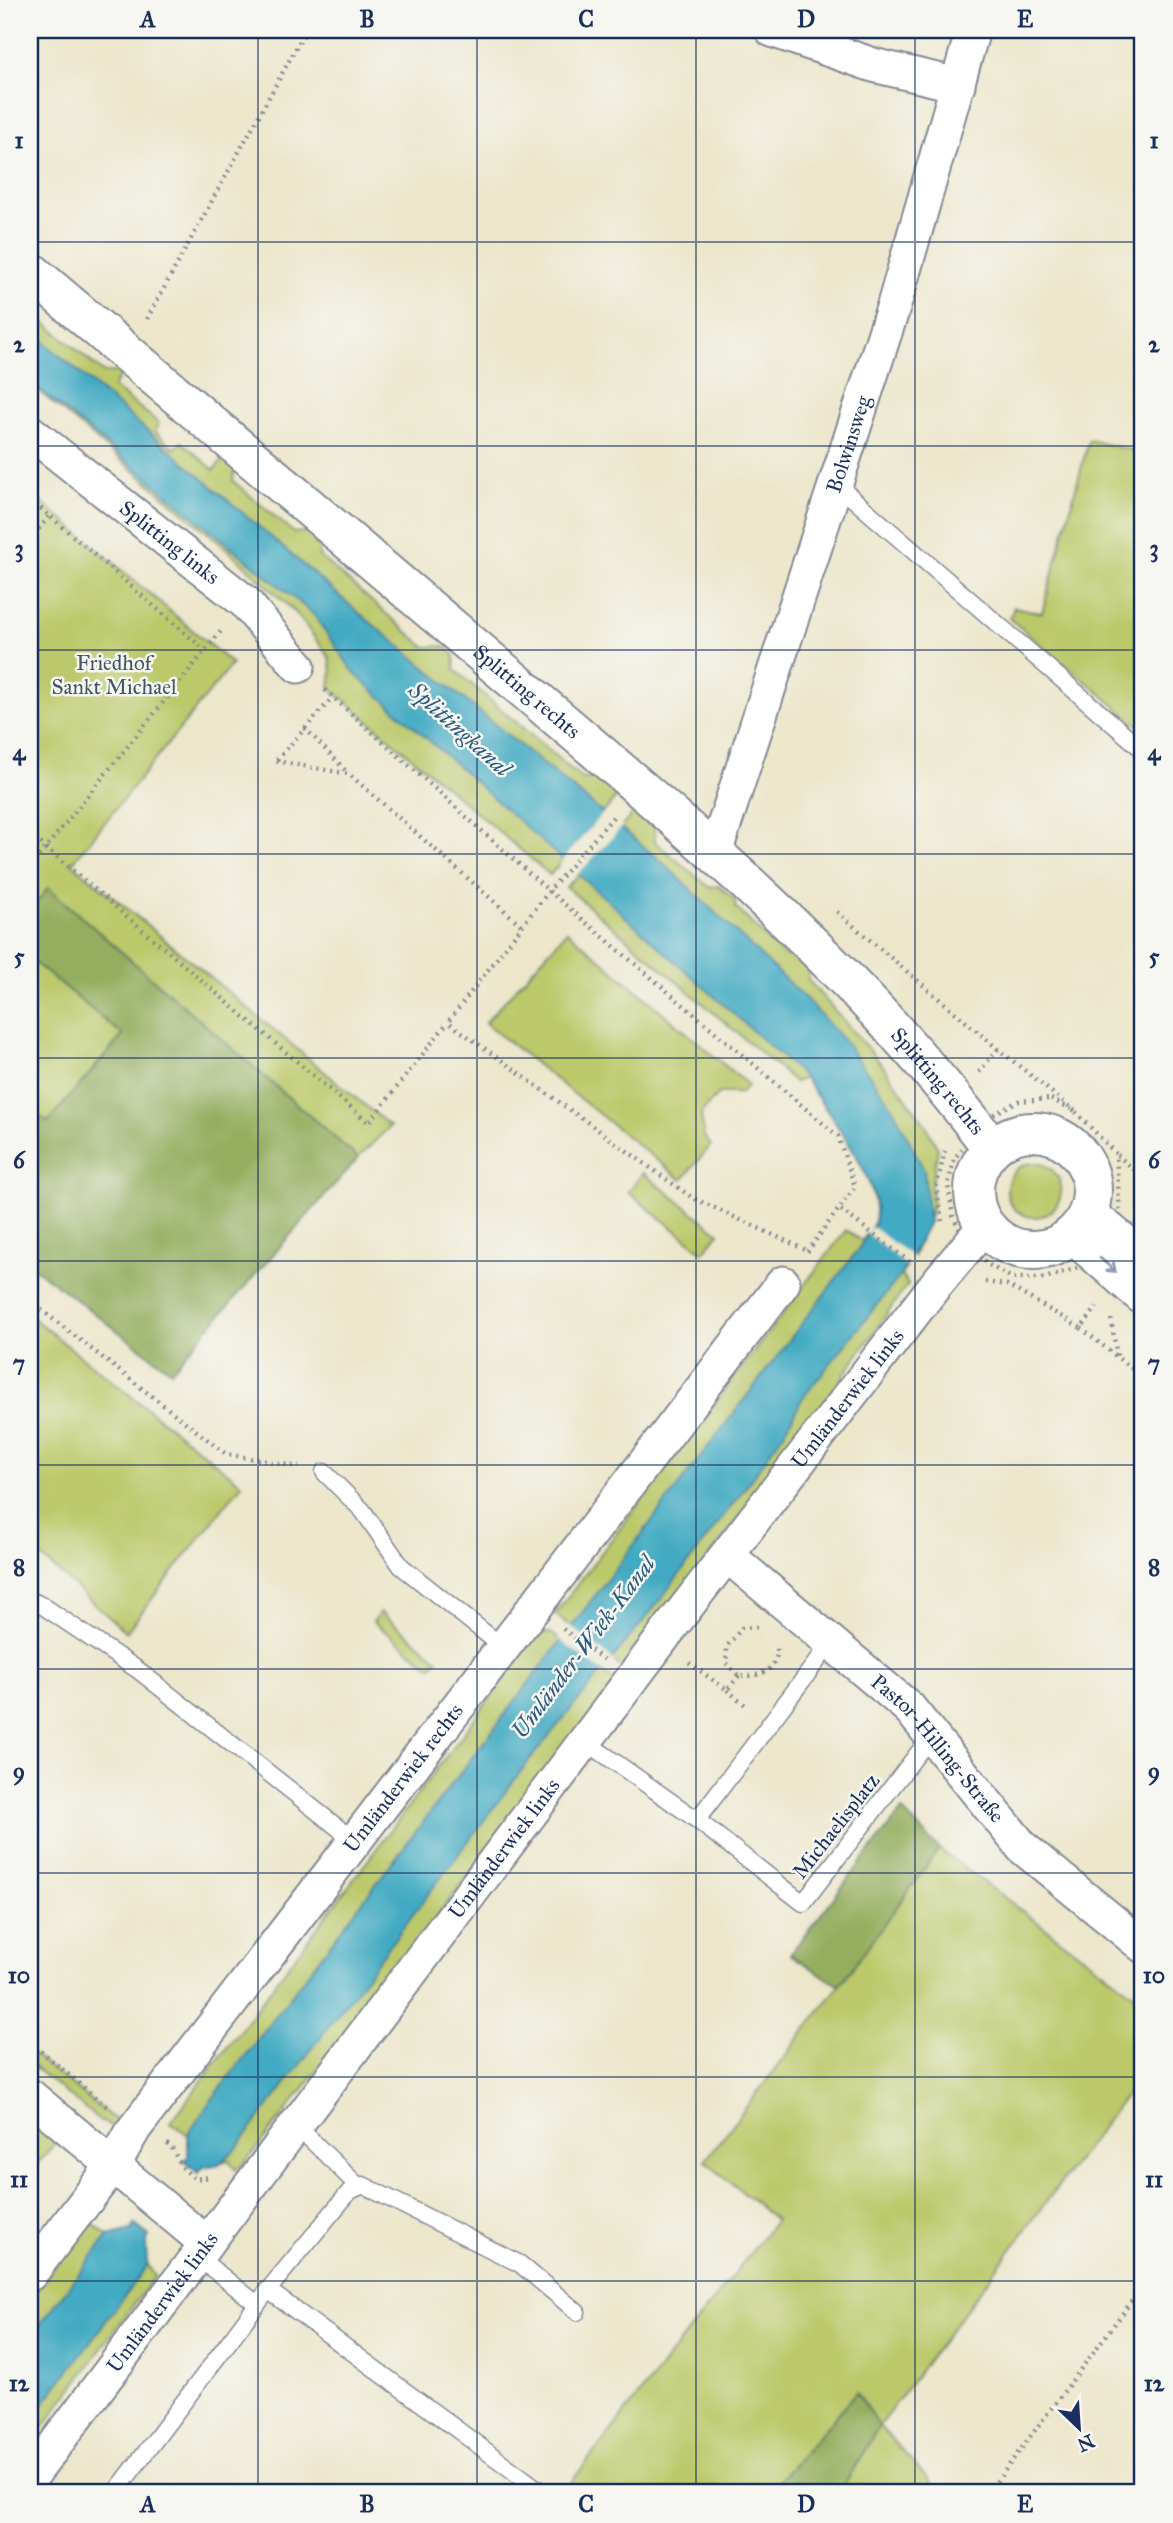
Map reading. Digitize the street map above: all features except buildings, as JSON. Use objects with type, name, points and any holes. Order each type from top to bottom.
[{"type":"main road","name":"Splitting rechts","points":[[30,271],[715,853],[873,1006],[953,1095],[985,1138]]},
{"type":"main road","points":[[1038,1132],[1056,1137],[1072,1147],[1084,1161],[1091,1179],[1091,1197],[1110,1252],[1056,1245],[1037,1250],[1018,1248],[1000,1240],[977,1236],[974,1188],[985,1138],[1038,1132]]},
{"type":"street","points":[[772,30],[873,65],[958,85]]},
{"type":"street","name":"Bolwinsweg","points":[[715,853],[894,305],[973,30]]},
{"type":"street","name":"Splitting links","points":[[30,432],[245,602],[298,666]]},
{"type":"street","name":"Umländerwiek links","points":[[30,2478],[200,2248],[631,1680],[977,1236]]},
{"type":"street","name":"Umländerwiek rechts","points":[[30,2274],[114,2164],[134,2129],[783,1283]]},
{"type":"street","name":"Pastor-Hilling-Straße","points":[[727,1555],[782,1622],[830,1644],[909,1708],[1023,1847],[1143,1946]]},
{"type":"street","points":[[30,2096],[114,2164],[200,2248]]},
{"type":"lane","points":[[836,484],[1143,750]]},
{"type":"lane","points":[[324,1472],[363,1511],[401,1566],[504,1648]]},
{"type":"lane","points":[[30,1600],[43,1606],[138,1671],[356,1842]]},
{"type":"lane","points":[[697,1820],[830,1644]]},
{"type":"lane","name":"Michaelisplatz","points":[[585,1741],[697,1820],[803,1903],[932,1735]]},
{"type":"lane","points":[[296,2124],[359,2187]]},
{"type":"lane","points":[[115,2493],[268,2290],[350,2191],[363,2185],[520,2264],[578,2312]]},
{"type":"lane","points":[[200,2248],[257,2304]]},
{"type":"lane","points":[[268,2290],[543,2493]]},
{"type":"path","points":[[126,352],[155,308],[306,30]]},
{"type":"path","points":[[30,499],[205,650]]},
{"type":"path","points":[[30,540],[50,515]]},
{"type":"path","points":[[30,867],[245,602]]},
{"type":"path","points":[[298,666],[549,891],[838,1136],[855,1187],[841,1210],[783,1283]]},
{"type":"path","points":[[332,697],[276,761],[349,774]]},
{"type":"path","points":[[305,728],[349,774],[521,925]]},
{"type":"path","points":[[30,834],[369,1123],[521,925],[616,814]]},
{"type":"path","points":[[448,1022],[691,1197],[808,1251]]},
{"type":"path","points":[[1110,1252],[1081,1267],[1045,1278],[1012,1278],[989,1265],[977,1236],[953,1216],[948,1185],[954,1159],[985,1138],[987,1118],[1018,1101],[1051,1099],[1076,1111],[1116,1154],[1143,1177]]},
{"type":"path","points":[[1081,1328],[1110,1252],[1120,1215],[1116,1154]]},
{"type":"path","points":[[841,1210],[910,1262]]},
{"type":"path","points":[[977,1281],[1007,1285],[1081,1328],[1143,1378]]},
{"type":"path","points":[[30,1301],[226,1454],[324,1472]]},
{"type":"path","points":[[782,1622],[778,1655],[771,1668],[755,1678],[739,1676],[726,1663],[727,1646],[742,1629],[782,1622]]},
{"type":"path","points":[[560,1628],[631,1680]]},
{"type":"path","points":[[685,1661],[727,1690],[739,1676]]},
{"type":"path","points":[[30,2042],[134,2129]]},
{"type":"path","points":[[171,2146],[181,2166],[195,2179],[212,2177]]},
{"type":"path","points":[[988,2493],[1143,2286]]},
{"type":"green space","points":[[30,310],[104,373],[123,371],[113,387],[159,423],[155,431],[174,449],[182,442],[214,470],[224,458],[235,467],[233,481],[294,533],[312,531],[320,541],[319,556],[425,647],[444,646],[454,654],[455,670],[582,779],[601,777],[619,794],[603,813],[620,828],[637,810],[654,824],[655,842],[709,887],[719,886],[736,901],[735,907],[784,956],[802,957],[809,964],[808,980],[883,1066],[925,1124],[938,1149],[931,1185],[933,1207],[913,1257],[872,1227],[875,1211],[872,1192],[864,1171],[853,1150],[804,1078],[795,1082],[566,887],[578,875],[562,861],[550,875],[330,688],[332,671],[329,657],[296,613],[226,548],[30,384]]},
{"type":"green space","points":[[1089,440],[1143,453],[1143,729],[1010,619],[1014,607],[1042,613]]},
{"type":"green space","name":"Friedhof Sankt Michael","points":[[30,492],[232,664],[72,863],[390,1126],[358,1158],[49,889],[30,911]]},
{"type":"green space","points":[[48,888],[358,1158],[171,1371],[30,1265],[30,1110],[48,1122],[123,1035],[30,959],[30,911]]},
{"type":"green space","points":[[567,931],[748,1085],[741,1093],[719,1093],[701,1113],[704,1137],[711,1145],[682,1180],[485,1023]]},
{"type":"green space","points":[[30,959],[123,1035],[48,1123],[30,1110]]},
{"type":"green space","points":[[1034,1163],[1053,1171],[1061,1190],[1053,1209],[1034,1217],[1015,1209],[1007,1190],[1015,1171]]},
{"type":"green space","points":[[643,1173],[719,1233],[703,1252],[628,1192]]},
{"type":"green space","points":[[846,1230],[862,1241],[867,1234],[907,1266],[901,1275],[908,1284],[797,1441],[624,1669],[555,1614]]},
{"type":"green space","points":[[30,1316],[242,1484],[126,1632],[30,1547]]},
{"type":"green space","points":[[380,1612],[438,1659],[431,1667],[373,1622]]},
{"type":"green space","points":[[539,1633],[551,1633],[617,1683],[255,2151],[236,2170],[229,2160],[203,2167],[198,2173],[185,2161],[188,2157],[188,2135],[171,2122]]},
{"type":"green space","points":[[902,1810],[939,1849],[839,1986],[790,1954]]},
{"type":"green space","points":[[939,1849],[1143,2001],[1143,2072],[879,2426],[857,2392],[769,2493],[578,2493],[569,2485],[776,2220],[705,2161],[839,1986]]},
{"type":"green space","points":[[30,2052],[120,2124],[111,2126],[99,2120],[30,2064]]},
{"type":"green space","points":[[30,2119],[58,2140],[31,2171],[30,2170]]},
{"type":"green space","points":[[92,2223],[108,2236],[132,2230],[135,2225],[149,2236],[145,2246],[146,2257],[155,2276],[30,2445],[30,2299],[68,2249]]},
{"type":"green space","points":[[857,2392],[879,2426],[839,2493],[769,2493]]},
{"type":"green space","points":[[879,2426],[941,2493],[839,2493]]},
{"type":"water","points":[[30,330],[364,617],[660,860],[807,1000],[845,1042],[892,1106],[924,1170],[929,1222],[901,1275],[802,1399],[786,1430],[745,1488],[654,1608],[531,1758],[237,2148],[219,2164],[203,2167],[198,2173],[185,2161],[188,2157],[188,2135],[204,2110],[857,1251],[873,1226],[876,1207],[872,1189],[852,1148],[804,1077],[355,674],[313,614],[30,382]]},
{"type":"water","points":[[135,2225],[149,2236],[146,2242],[147,2266],[30,2422],[30,2337],[108,2236],[132,2230]]},
{"type":"pier","points":[[605,811],[623,826],[575,877],[560,863]]},
{"type":"pier","points":[[872,1227],[913,1257],[907,1266],[867,1234]]},
{"type":"pier","points":[[569,1625],[615,1661],[604,1673],[558,1639]]},
{"type":"water label","name":"Splittingkanal","points":[[460,729]]},
{"type":"water label","name":"Umländer-Wiek-Kanal","points":[[583,1647]]}]
